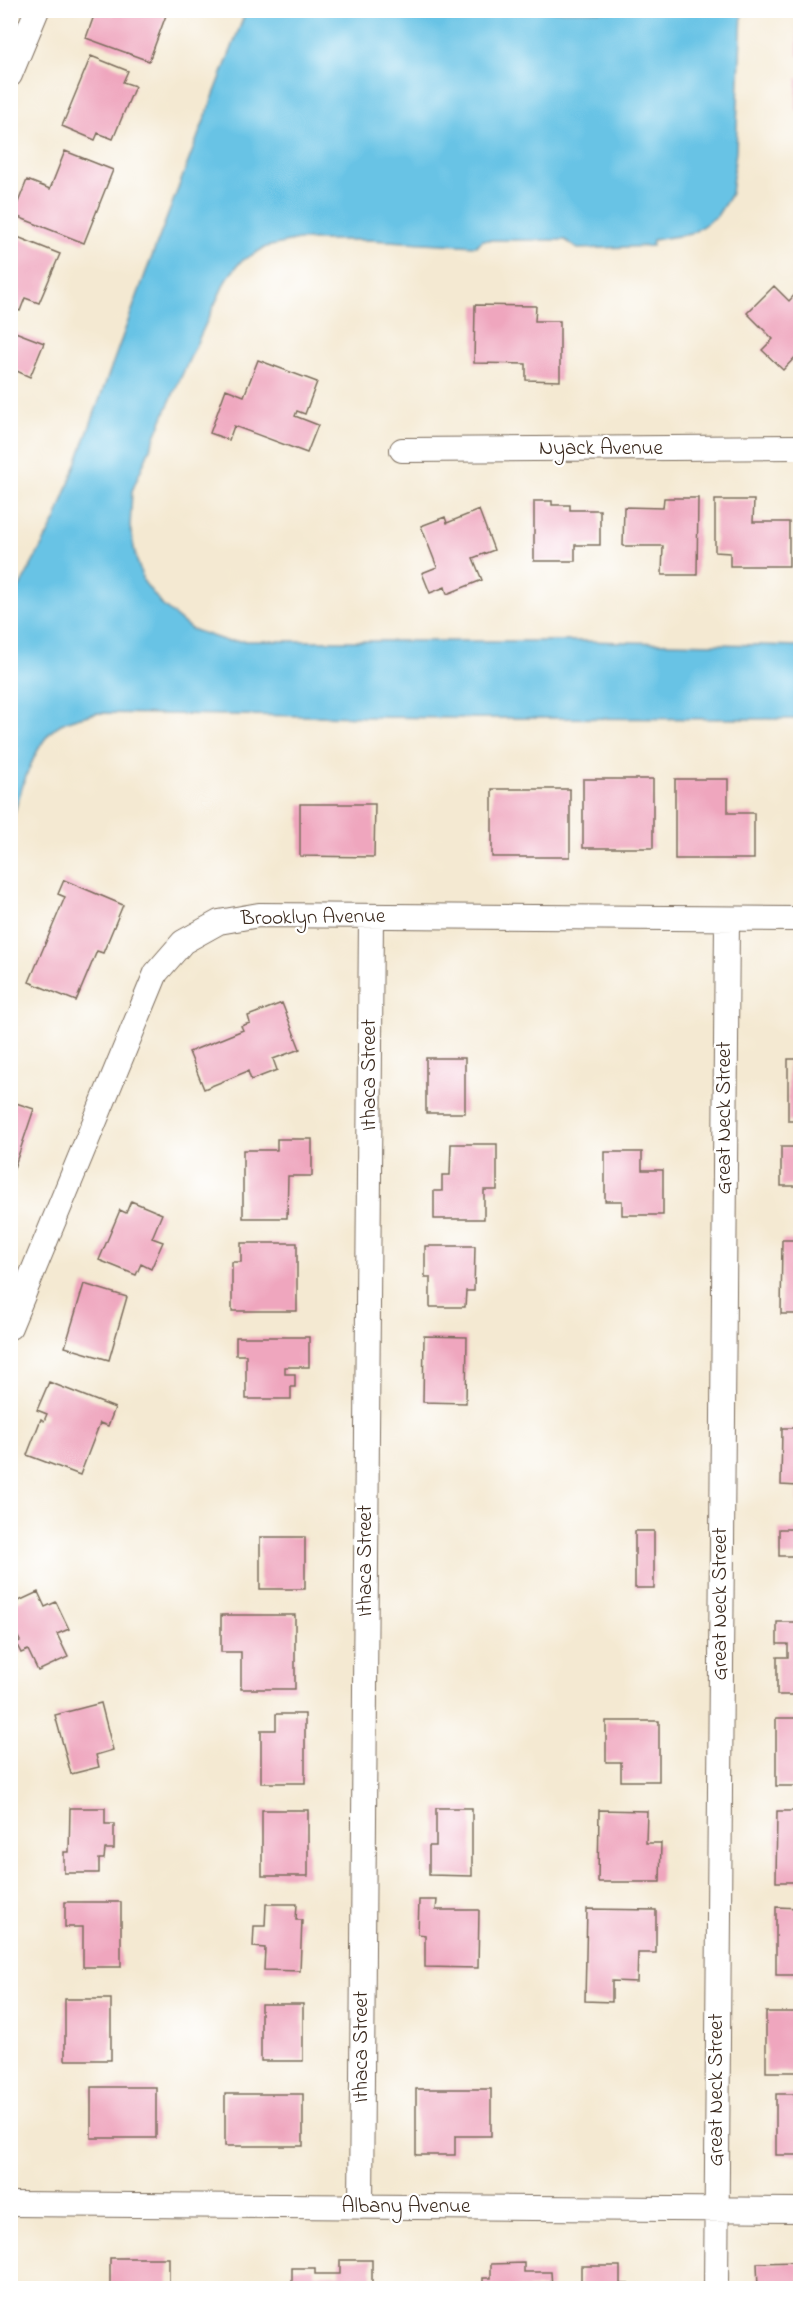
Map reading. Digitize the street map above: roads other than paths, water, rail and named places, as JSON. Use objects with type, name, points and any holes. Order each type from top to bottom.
[{"type":"street","points":[[10,75],[37,10]]},
{"type":"street","name":"Nyack Avenue","points":[[402,450],[801,447]]},
{"type":"street","name":"Brooklyn Avenue","points":[[10,1327],[156,973],[183,942],[219,922],[259,915],[801,919]]},
{"type":"street","name":"Ithaca Street","points":[[361,2207],[371,916]]},
{"type":"street","name":"Great Neck Street","points":[[716,2289],[727,919]]},
{"type":"street","name":"Albany Avenue","points":[[10,2204],[801,2210]]},
{"type":"water","points":[[246,11],[742,11],[736,150],[731,194],[717,216],[691,234],[653,240],[652,246],[578,249],[565,240],[483,240],[476,246],[370,240],[298,240],[266,247],[241,261],[226,280],[170,401],[132,491],[130,527],[136,558],[144,582],[163,606],[191,629],[226,641],[581,641],[800,646],[800,719],[452,718],[97,713],[61,724],[51,731],[28,770],[11,826],[11,600],[56,519],[146,272]]}]
